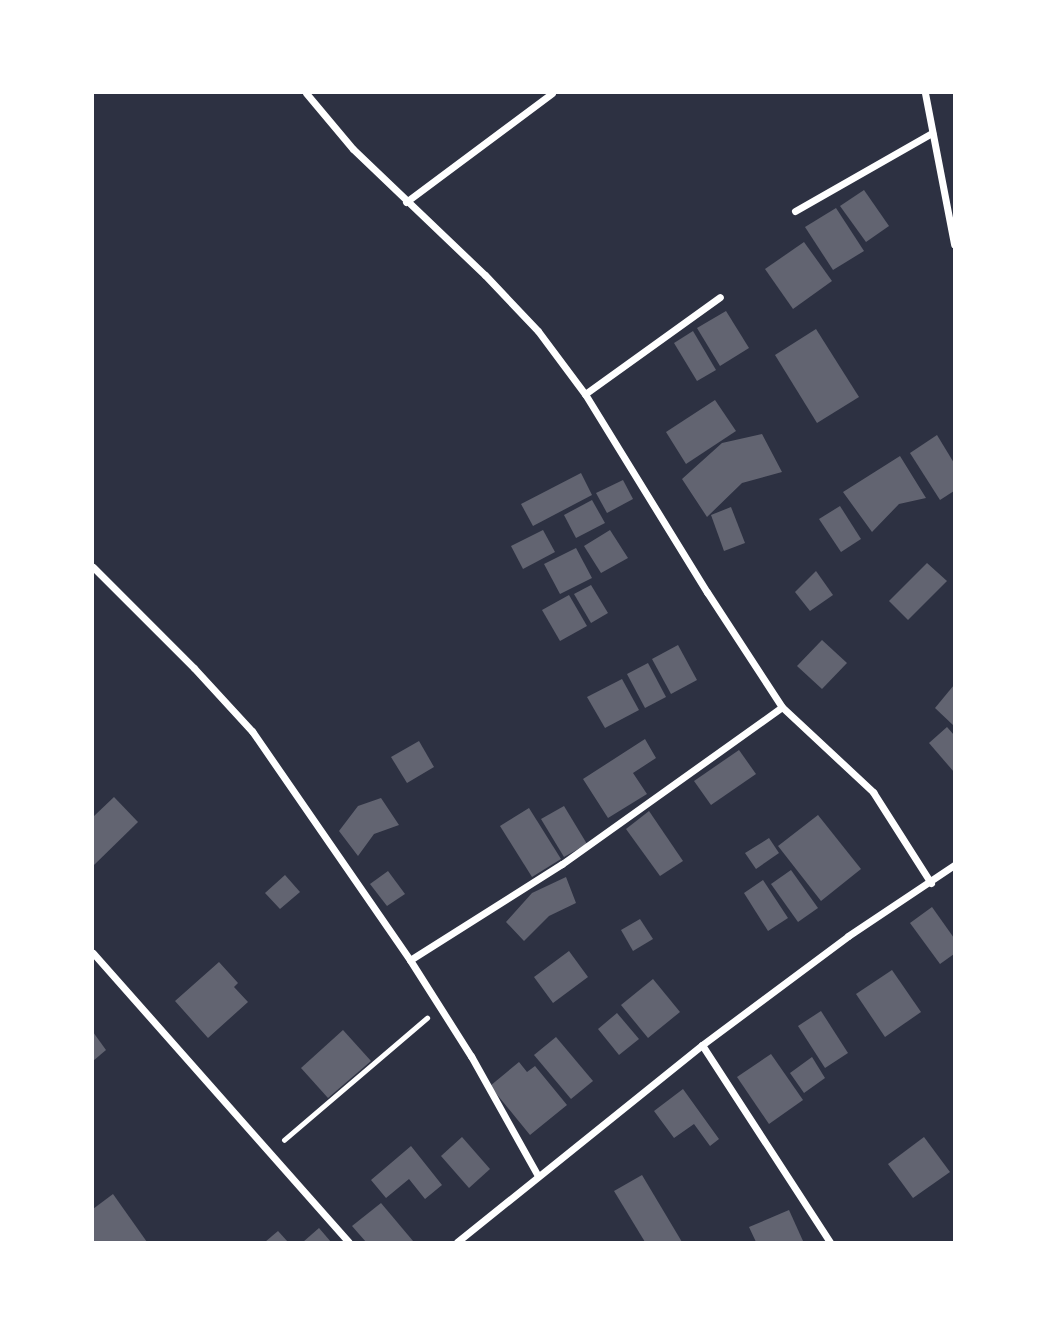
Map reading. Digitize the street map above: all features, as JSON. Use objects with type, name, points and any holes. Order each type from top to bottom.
[{"type":"street","points":[[306,93],[353,149],[485,275],[538,331],[585,394],[707,593],[782,707],[873,792],[931,883]]},
{"type":"street","points":[[406,202],[552,93]]},
{"type":"street","points":[[925,93],[954,244]]},
{"type":"street","points":[[795,211],[932,134]]},
{"type":"street","points":[[585,394],[720,297]]},
{"type":"street","points":[[93,567],[194,668],[252,731],[410,960],[438,1008],[471,1056],[538,1176]]},
{"type":"street","points":[[410,960],[562,864],[782,707]]},
{"type":"street","points":[[457,1242],[702,1045],[848,936],[931,883],[954,865]]},
{"type":"street","points":[[93,953],[349,1242]]},
{"type":"street","points":[[702,1045],[830,1242]]},
{"type":"path","points":[[270,1152],[438,1008]]},
{"type":"building","points":[[864,190],[889,226],[866,242],[840,206]]},
{"type":"building","points":[[836,208],[864,251],[833,270],[805,227]]},
{"type":"building","points":[[804,242],[832,281],[793,309],[765,269]]},
{"type":"building","points":[[726,311],[749,348],[720,366],[697,328]]},
{"type":"building","points":[[816,329],[859,397],[817,423],[775,355]]},
{"type":"building","points":[[693,331],[716,370],[697,381],[674,343]]},
{"type":"building","points":[[715,400],[736,431],[686,464],[666,432]]},
{"type":"building","points":[[762,434],[782,472],[742,483],[707,517],[682,479],[722,443]]},
{"type":"building","points":[[937,435],[954,463],[954,491],[940,500],[910,453]]},
{"type":"building","points":[[900,456],[926,498],[899,504],[872,532],[843,492]]},
{"type":"building","points":[[581,473],[592,495],[533,526],[521,504]]},
{"type":"building","points":[[623,480],[633,499],[607,513],[596,493]]},
{"type":"building","points":[[592,500],[605,523],[576,538],[564,515]]},
{"type":"building","points":[[840,506],[861,539],[841,552],[819,519]]},
{"type":"building","points":[[731,507],[745,543],[724,551],[711,515]]},
{"type":"building","points":[[543,530],[555,552],[523,569],[511,546]]},
{"type":"building","points":[[610,530],[628,558],[601,573],[584,546]]},
{"type":"building","points":[[576,548],[592,578],[560,594],[544,564]]},
{"type":"building","points":[[927,563],[947,581],[908,620],[889,601]]},
{"type":"building","points":[[816,571],[833,595],[810,611],[795,592]]},
{"type":"building","points":[[591,585],[608,613],[591,623],[574,594]]},
{"type":"building","points":[[569,595],[587,626],[560,641],[542,610]]},
{"type":"building","points":[[822,640],[847,663],[822,689],[797,666]]},
{"type":"building","points":[[678,645],[697,680],[671,694],[652,659]]},
{"type":"building","points":[[648,663],[666,697],[645,708],[627,674]]},
{"type":"building","points":[[622,679],[639,710],[605,728],[587,697]]},
{"type":"building","points":[[954,685],[954,726],[935,708]]},
{"type":"building","points":[[947,727],[954,735],[954,772],[929,743]]},
{"type":"building","points":[[645,739],[656,758],[633,773],[647,794],[608,818],[583,779]]},
{"type":"building","points":[[419,741],[434,767],[407,783],[391,757]]},
{"type":"building","points":[[739,750],[756,774],[711,805],[694,781]]},
{"type":"building","points":[[114,797],[138,822],[93,866],[93,817]]},
{"type":"building","points":[[381,798],[399,825],[374,834],[358,856],[339,831],[358,806]]},
{"type":"building","points":[[564,806],[587,844],[564,857],[541,819]]},
{"type":"building","points":[[529,808],[561,859],[532,877],[500,826]]},
{"type":"building","points":[[649,811],[683,861],[660,876],[626,829]]},
{"type":"building","points":[[818,815],[861,869],[821,901],[778,846]]},
{"type":"building","points":[[769,838],[779,853],[756,869],[745,853]]},
{"type":"building","points":[[791,870],[818,908],[798,922],[771,884]]},
{"type":"building","points":[[388,871],[405,894],[387,906],[370,884]]},
{"type":"building","points":[[285,875],[300,892],[280,909],[265,893]]},
{"type":"building","points":[[566,877],[576,903],[549,916],[524,941],[506,922],[532,893]]},
{"type":"building","points":[[763,880],[788,918],[768,931],[744,893]]},
{"type":"building","points":[[932,907],[954,938],[954,954],[940,964],[910,923]]},
{"type":"building","points":[[640,919],[653,939],[633,951],[621,930]]},
{"type":"building","points":[[569,951],[588,977],[553,1003],[534,977]]},
{"type":"building","points":[[219,962],[238,983],[234,987],[248,1002],[208,1038],[175,1001]]},
{"type":"building","points":[[892,970],[921,1012],[885,1037],[856,994]]},
{"type":"building","points":[[653,979],[680,1012],[648,1038],[621,1005]]},
{"type":"building","points":[[821,1011],[848,1053],[825,1068],[798,1026]]},
{"type":"building","points":[[617,1013],[639,1039],[619,1055],[598,1029]]},
{"type":"building","points":[[343,1030],[371,1061],[328,1098],[301,1068]]},
{"type":"building","points":[[93,1032],[106,1050],[93,1061]]},
{"type":"building","points":[[556,1037],[593,1081],[571,1099],[534,1055]]},
{"type":"building","points":[[771,1054],[803,1100],[769,1124],[737,1077]]},
{"type":"building","points":[[812,1057],[825,1078],[804,1093],[790,1073]]},
{"type":"building","points":[[519,1062],[527,1072],[535,1066],[567,1105],[530,1135],[490,1086]]},
{"type":"building","points":[[683,1089],[719,1139],[710,1146],[694,1124],[674,1138],[654,1111]]},
{"type":"building","points":[[462,1137],[490,1169],[469,1188],[441,1156]]},
{"type":"building","points":[[924,1137],[950,1172],[913,1198],[888,1164]]},
{"type":"building","points":[[411,1146],[442,1185],[425,1199],[409,1179],[386,1198],[371,1180]]},
{"type":"building","points":[[642,1175],[682,1242],[645,1242],[614,1191]]},
{"type":"building","points":[[113,1194],[147,1242],[93,1242],[93,1209]]},
{"type":"building","points":[[381,1203],[412,1242],[366,1242],[352,1226]]},
{"type":"building","points":[[789,1210],[803,1241],[756,1242],[749,1227]]},
{"type":"building","points":[[319,1228],[331,1242],[303,1242]]},
{"type":"building","points":[[278,1231],[288,1242],[265,1242]]}]
